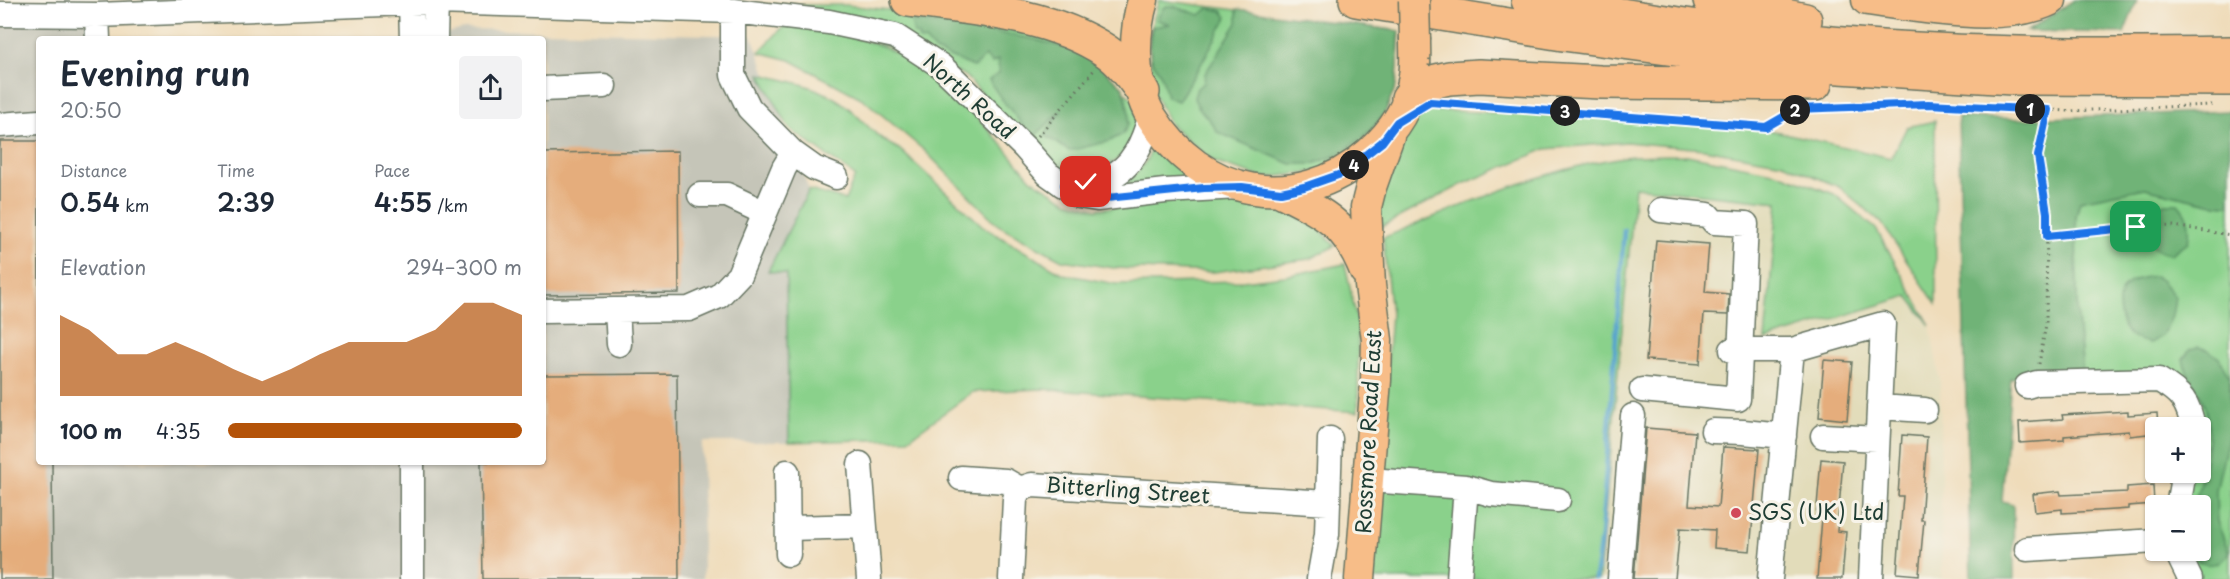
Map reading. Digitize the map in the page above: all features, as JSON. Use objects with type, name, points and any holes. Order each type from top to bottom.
[{"type":"highway","points":[[908,0],[993,12],[1041,22],[1079,36],[1107,52],[1124,68],[1147,103]]},
{"type":"highway","points":[[1356,0],[1563,34],[1719,55],[1921,59]]},
{"type":"highway","points":[[1528,0],[1670,24],[1841,44],[1978,72],[2106,55],[2230,52]]},
{"type":"highway","points":[[1710,0],[1811,21],[1921,59],[1978,72]]},
{"type":"highway","points":[[1408,98],[1432,82],[1449,78],[1479,76],[1600,82],[1921,59]]},
{"type":"highway","points":[[2019,66],[2224,92]]},
{"type":"main road","points":[[1281,192],[1319,183],[1341,174],[1390,134],[1408,98],[1414,77],[1414,0]]},
{"type":"main road","points":[[1867,0],[1921,59],[1982,12],[2027,10],[2052,0]]},
{"type":"main road","points":[[1142,3],[1135,48],[1147,103],[1188,158],[1206,171],[1242,187],[1281,192],[1332,220],[1354,226]]},
{"type":"main road","name":"Rossmore Road East","points":[[1360,579],[1369,480],[1377,340],[1368,273],[1354,226],[1366,207],[1390,134]]},
{"type":"street","name":"North Road","points":[[0,14],[97,15],[436,2],[733,11],[829,22],[895,36],[941,66],[1025,148],[1048,174],[1079,196],[1097,199],[1165,191],[1242,187]]},
{"type":"street","points":[[435,36],[436,2]]},
{"type":"street","points":[[411,3],[412,36]]},
{"type":"street","points":[[733,11],[733,75],[749,108],[793,153],[814,168],[836,177]]},
{"type":"street","points":[[97,15],[98,36]]},
{"type":"street","points":[[546,89],[604,86]]},
{"type":"street","points":[[1064,185],[1105,178],[1119,171],[1136,153],[1147,103]]},
{"type":"street","points":[[0,125],[36,122]]},
{"type":"street","points":[[546,311],[689,309],[719,296],[738,275],[784,168],[793,153]]},
{"type":"street","points":[[700,195],[727,195],[765,213]]},
{"type":"street","points":[[1642,390],[1749,400],[1737,350],[1746,224],[1714,222],[1708,215],[1660,210]]},
{"type":"street","points":[[617,310],[618,344]]},
{"type":"street","points":[[1737,350],[1792,350],[1883,324],[1871,579]]},
{"type":"street","points":[[1770,579],[1792,350]]},
{"type":"street","points":[[2032,384],[2160,380],[2176,391],[2188,406],[2190,417]]},
{"type":"street","points":[[1879,407],[1925,410]]},
{"type":"street","points":[[1620,579],[1633,416]]},
{"type":"street","points":[[1713,431],[1784,436]]},
{"type":"street","points":[[1823,436],[1877,439]]},
{"type":"street","points":[[1319,579],[1327,534],[1330,439]]},
{"type":"street","points":[[860,464],[869,579]]},
{"type":"street","points":[[412,465],[412,579]]},
{"type":"street","points":[[787,472],[788,554]]},
{"type":"street","points":[[961,478],[1006,482],[1020,489]]},
{"type":"street","points":[[1369,480],[1466,487],[1491,494],[1557,500]]},
{"type":"street","name":"Bitterling Street","points":[[1011,579],[1015,498],[1020,489],[1032,485],[1328,504]]},
{"type":"street","points":[[1459,579],[1466,487]]},
{"type":"street","points":[[789,528],[864,526]]},
{"type":"street","points":[[2027,549],[2145,542]]},
{"type":"street","points":[[2181,561],[2190,579]]},
{"type":"path","points":[[1025,148],[1040,134],[1099,65],[1107,52]]},
{"type":"path","points":[[1821,108],[1921,59],[1978,72],[2048,110],[2069,111],[2224,92]]},
{"type":"path","points":[[1449,103],[1766,127],[1797,109],[1809,109]]},
{"type":"path","points":[[2032,384],[2046,324],[2047,213],[2038,156],[2048,110]]},
{"type":"path","points":[[2047,236],[2136,227],[2174,226],[2230,235]]},
{"type":"shaded area","points":[[0,14],[97,15],[106,36],[36,36],[36,465],[546,465],[546,36],[435,36],[464,29],[752,36],[809,190],[786,274],[789,442],[702,442],[703,579],[0,579]]},
{"type":"shaded area","points":[[1634,187],[1778,202],[1765,340],[1908,296],[1930,325],[1940,380],[1942,579],[1599,579]]},
{"type":"green space","points":[[1159,0],[1400,31],[1396,86],[1383,117],[1356,147],[1319,171],[1264,178],[1214,162],[1170,124],[1152,89],[1149,35]]},
{"type":"green space","points":[[2074,0],[2137,0],[2124,33],[2027,31]]},
{"type":"green space","points":[[780,5],[847,5],[923,14],[1055,38],[1133,99],[1135,131],[1123,154],[1103,168],[1091,172],[1066,172],[1053,167],[964,75]]},
{"type":"green space","points":[[1167,6],[1200,15],[1208,8],[1222,11],[1227,17],[1178,101],[1167,97],[1162,77],[1152,60],[1149,46],[1152,27],[1170,24],[1157,20],[1163,8]]},
{"type":"green space","points":[[1237,9],[1399,31],[1396,86],[1384,115],[1367,134],[1337,155],[1313,164],[1291,164],[1217,132],[1194,98],[1197,88],[1204,83],[1205,74],[1237,23]]},
{"type":"green space","points":[[911,21],[972,28],[1033,39],[1083,52],[1123,87],[1129,113],[1128,124],[1123,134],[1110,141],[1069,151],[1045,135],[1061,111],[1032,139],[989,80],[999,73],[998,60],[992,63],[985,56],[974,67],[935,51],[925,40],[921,41],[918,38],[919,35],[914,34]]},
{"type":"green space","points":[[784,26],[823,28],[882,46],[922,66],[952,91],[1031,179],[1067,201],[1096,209],[1184,200],[1242,199],[1292,214],[1321,230],[1335,246],[1309,259],[1214,272],[1114,268],[1062,260],[998,225],[926,152],[863,99],[790,60],[759,52]]},
{"type":"green space","points":[[760,74],[809,87],[836,99],[881,138],[899,149],[985,228],[1063,274],[1116,284],[1243,281],[1285,276],[1345,264],[1358,325],[1358,412],[1041,389],[973,392],[908,439],[789,442],[786,274],[768,271],[809,190],[845,200],[855,176],[789,128]]},
{"type":"green space","points":[[1428,110],[1717,122],[1780,132],[1891,158],[1907,127],[1935,121],[1936,304],[1881,222],[1839,187],[1783,163],[1704,149],[1626,142],[1546,149],[1463,184],[1381,227],[1376,197],[1394,155],[1415,120]]},
{"type":"green space","points":[[2230,111],[2230,205],[2214,204],[2145,188],[2080,201],[2076,216],[2077,308],[2083,374],[2011,378],[2002,501],[2013,504],[2014,579],[1971,579],[1958,117],[2023,119]]},
{"type":"green space","points":[[1154,139],[1204,183],[1124,184],[1144,164]]},
{"type":"green space","points":[[1687,155],[1778,173],[1834,194],[1876,229],[1930,325],[1908,296],[1765,340],[1778,202],[1635,187],[1599,579],[1372,579],[1391,314],[1383,238],[1499,191],[1558,172],[1626,157]]},
{"type":"green space","points":[[2145,188],[2214,204],[2230,205],[2230,579],[2197,579],[2186,561],[2211,561],[2211,495],[2183,495],[2186,483],[2211,483],[2211,417],[2196,417],[2187,393],[2083,374],[2077,308],[2076,216],[2080,200]]},
{"type":"green space","points":[[2162,204],[2178,204],[2188,222],[2188,242],[2171,254],[2155,248],[2141,225],[2150,213]]},
{"type":"green space","points":[[2154,276],[2162,281],[2175,297],[2172,316],[2163,336],[2150,343],[2138,340],[2126,331],[2121,321],[2119,304],[2122,290],[2131,282]]},
{"type":"green space","points":[[2198,347],[2208,350],[2219,358],[2230,378],[2230,431],[2216,490],[2217,521],[2229,553],[2220,562],[2214,564],[2199,561],[2211,561],[2211,495],[2197,495],[2200,483],[2211,483],[2211,417],[2207,417],[2200,395],[2187,373],[2183,360],[2190,349]]},
{"type":"building","points":[[0,141],[36,141],[36,465],[52,465],[53,579],[0,579]]},
{"type":"building","points":[[678,151],[679,293],[546,295],[546,153]]},
{"type":"building","points":[[1656,240],[1709,244],[1705,292],[1729,294],[1728,315],[1704,314],[1700,364],[1646,360]]},
{"type":"building","points":[[1824,360],[1852,362],[1847,420],[1819,417]]},
{"type":"building","points":[[677,374],[679,579],[483,579],[481,465],[546,465],[546,375]]},
{"type":"building","points":[[2128,411],[2128,415],[2157,413],[2157,417],[2145,417],[2145,434],[2130,436],[2129,431],[2064,436],[2064,440],[2020,443],[2019,422],[2063,419],[2062,415]]},
{"type":"building","name":"SGS (UK) Ltd","points":[[1646,428],[1695,432],[1689,505],[1718,507],[1723,447],[1759,449],[1750,551],[1714,548],[1715,530],[1680,528],[1675,579],[1634,579]]},
{"type":"building","points":[[1902,435],[1927,437],[1921,520],[1924,520],[1919,575],[1897,573],[1903,496],[1898,496]]},
{"type":"building","points":[[1821,459],[1843,461],[1837,531],[1846,532],[1842,579],[1817,579],[1822,518],[1816,518]]},
{"type":"building","points":[[2153,485],[2154,495],[2145,495],[2145,505],[2128,506],[2128,509],[2062,513],[2062,509],[2035,512],[2033,494],[2060,491],[2061,495],[2127,492],[2127,487]]},
{"type":"waterway","points":[[1595,579],[1601,537],[1624,230]]},
{"type":"place","name":"SGS (UK) Ltd","points":[[1736,513]]},
{"type":"route","points":[[1086,182],[1064,185],[1079,196],[1097,199],[1204,188],[1242,187],[1281,192],[1304,187],[1341,174],[1382,142],[1397,122],[1430,102],[1766,127],[1797,109],[1928,104],[1983,106],[2048,110],[2038,156],[2047,213],[2047,236],[2136,227]]}]
